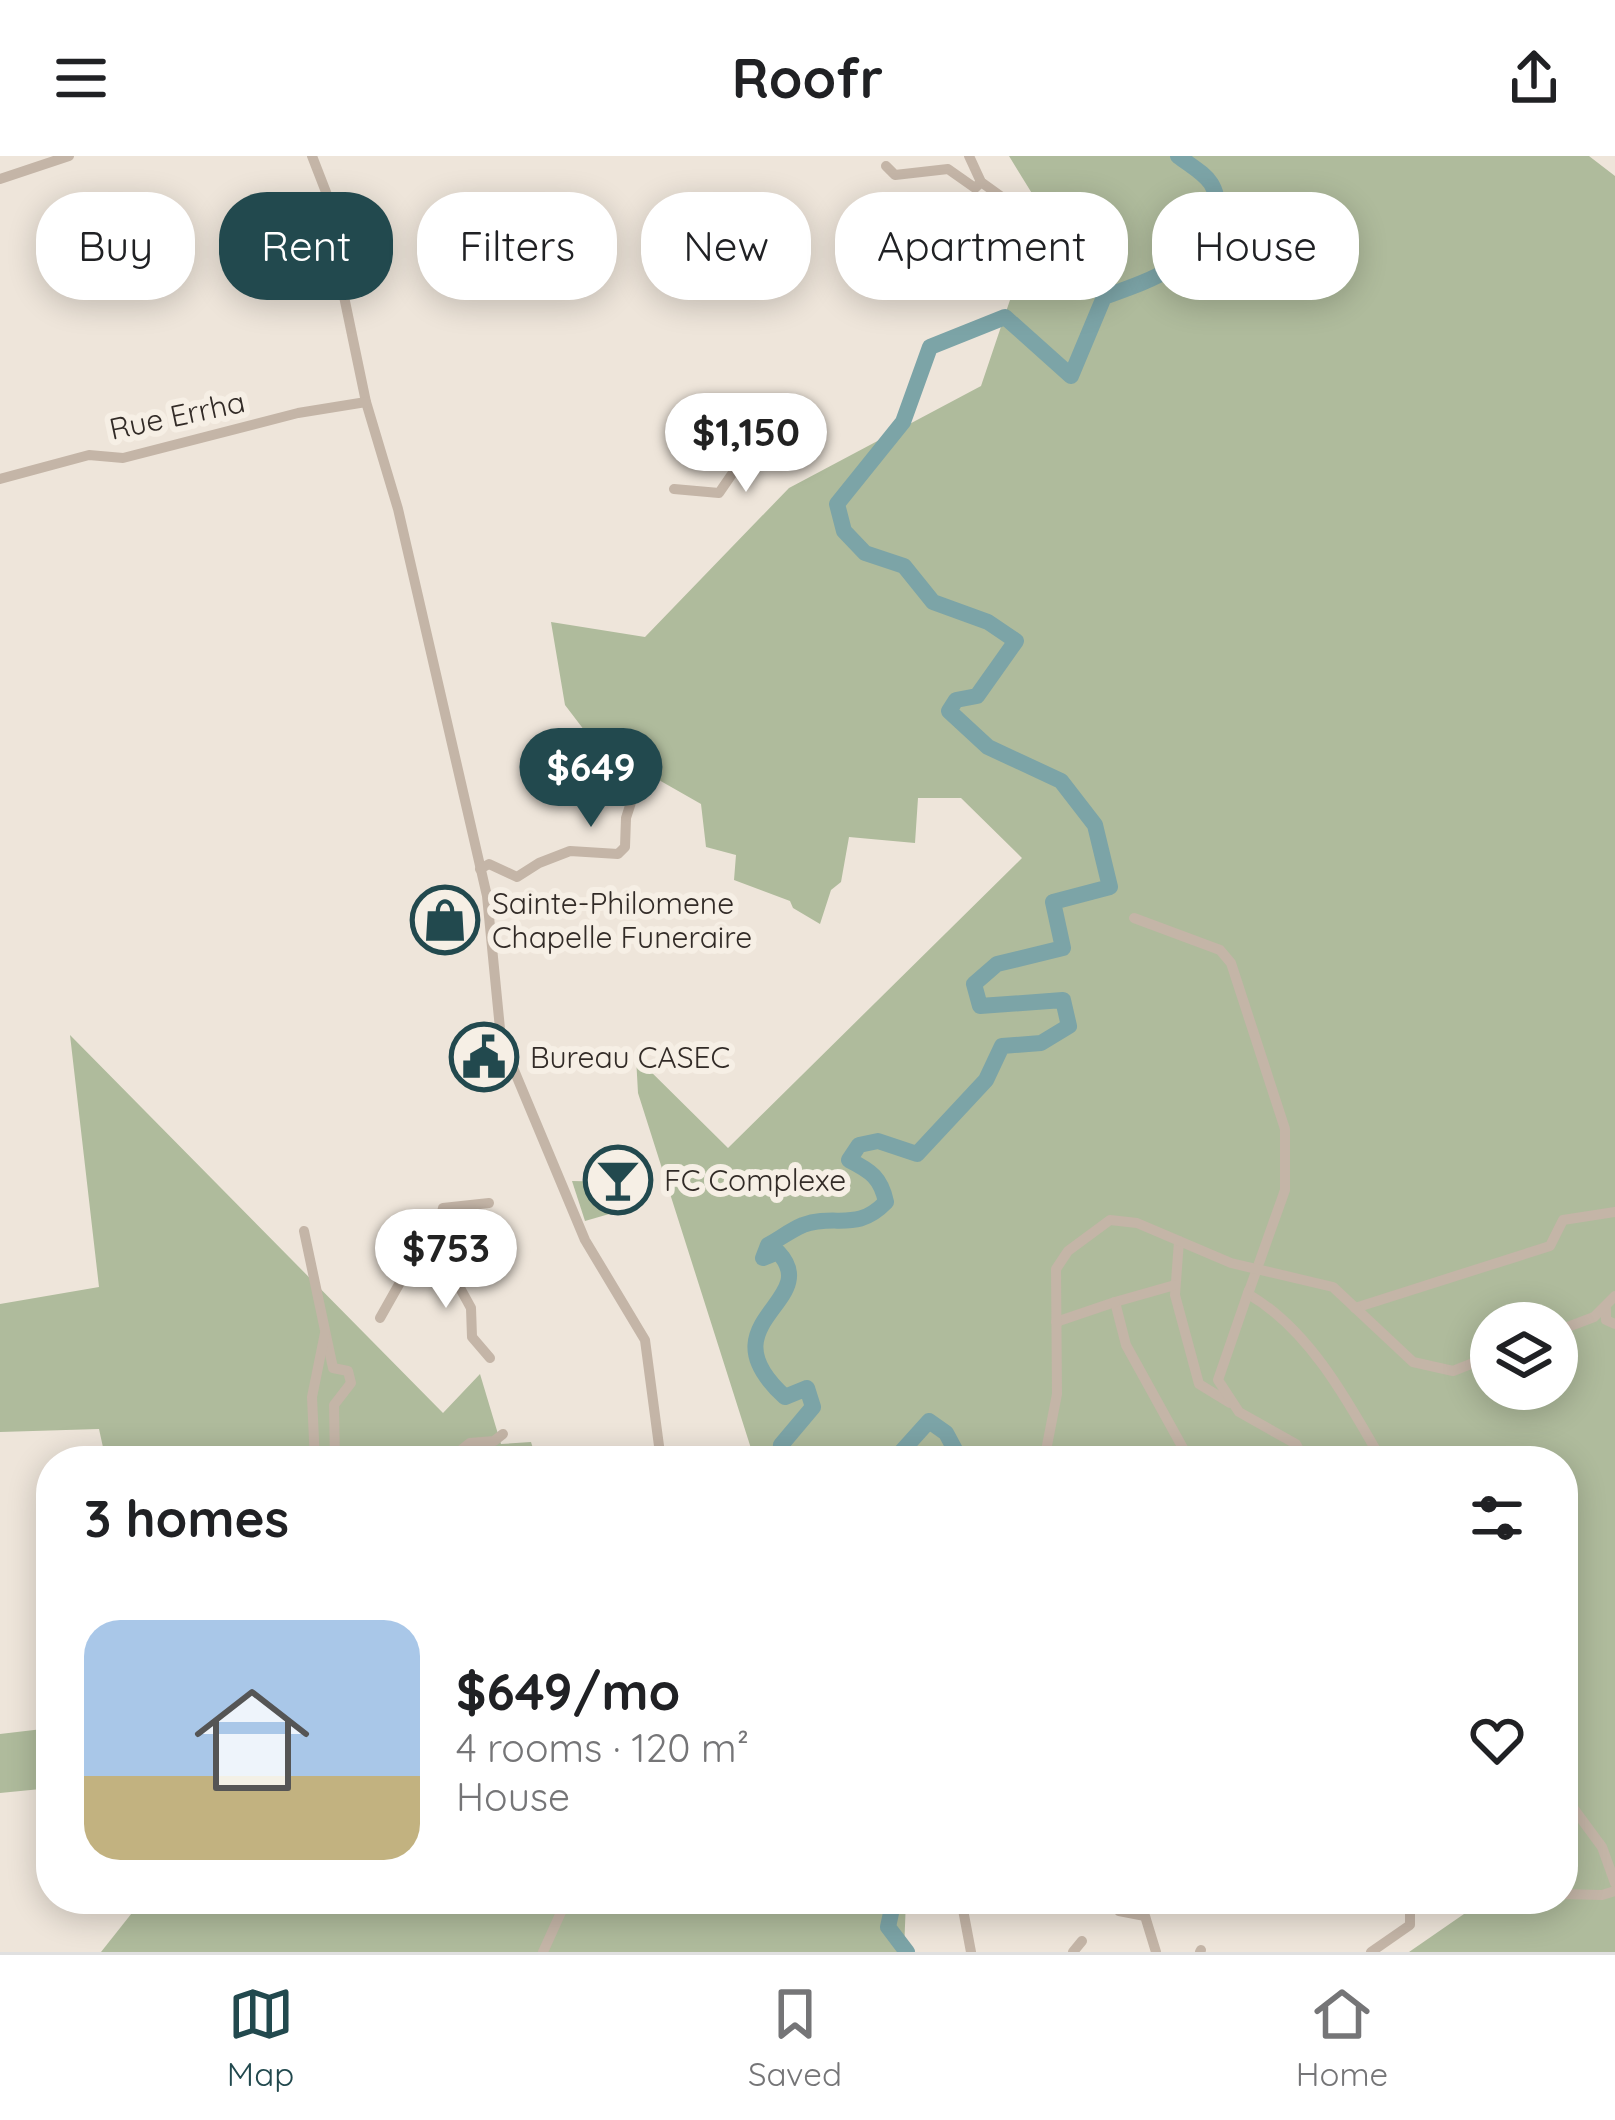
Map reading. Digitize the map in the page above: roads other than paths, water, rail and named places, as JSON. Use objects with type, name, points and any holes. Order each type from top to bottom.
[{"type":"street","points":[[0,179],[69,156]]},
{"type":"street","points":[[312,156],[331,206],[366,402],[398,509],[480,869],[501,1039],[585,1240],[645,1340],[659,1446]]},
{"type":"street","points":[[969,156],[981,182],[995,192]]},
{"type":"street","points":[[886,166],[896,175],[947,169],[975,188],[981,182]]},
{"type":"street","name":"Rue Errha","points":[[0,479],[89,455],[123,458],[298,413],[366,402]]},
{"type":"street","points":[[674,489],[718,493],[752,445],[793,418]]},
{"type":"street","points":[[480,869],[489,864],[517,877],[539,862],[570,851],[618,854],[625,848],[626,818],[634,790]]},
{"type":"street","points":[[1135,918],[1220,950],[1231,963],[1285,1129],[1285,1190],[1218,1380],[1237,1407]]},
{"type":"street","points":[[380,1318],[402,1280],[395,1265],[437,1233],[443,1208],[489,1203]]},
{"type":"street","points":[[1355,1308],[1550,1246],[1563,1220],[1615,1212]]},
{"type":"street","points":[[1047,1446],[1057,1394],[1056,1269],[1068,1251],[1110,1220],[1137,1223],[1231,1263],[1333,1287],[1413,1362],[1453,1371],[1470,1364]]},
{"type":"street","points":[[304,1231],[334,1368],[347,1371],[351,1383],[334,1405],[334,1446]]},
{"type":"street","points":[[432,1237],[471,1308],[472,1337],[490,1358]]},
{"type":"street","points":[[1179,1241],[1175,1285],[1199,1384],[1296,1446]]},
{"type":"street","points":[[1056,1322],[1175,1285]]},
{"type":"street","points":[[1249,1290],[1248,1294],[1270,1306],[1340,1387],[1373,1446]]},
{"type":"street","points":[[1578,1322],[1606,1309],[1615,1296]]},
{"type":"street","points":[[1115,1302],[1126,1345],[1182,1446]]},
{"type":"street","points":[[1606,1309],[1606,1320],[1615,1324]]},
{"type":"street","points":[[314,1446],[312,1397],[327,1324]]},
{"type":"street","points":[[466,1446],[494,1441],[502,1434]]},
{"type":"street","points":[[1578,1814],[1602,1847],[1615,1887],[1602,1895],[1578,1894]]},
{"type":"street","points":[[547,1950],[561,1914]]},
{"type":"street","points":[[964,1914],[971,1952]]},
{"type":"street","points":[[1135,1914],[1145,1916],[1156,1952]]},
{"type":"street","points":[[1371,1952],[1410,1925],[1410,1914]]},
{"type":"street","points":[[1073,1952],[1082,1941]]},
{"type":"waterway","points":[[782,1446],[813,1407],[807,1388],[785,1397],[763,1371],[756,1350],[759,1331],[787,1285],[788,1270],[778,1252],[763,1258],[768,1245],[803,1225],[855,1220],[875,1211],[886,1202],[878,1181],[849,1160],[859,1145],[878,1141],[917,1154],[986,1080],[1002,1046],[1041,1043],[1069,1026],[1063,1000],[980,1006],[974,984],[997,964],[1063,948],[1053,902],[1110,887],[1095,825],[1061,781],[988,747],[949,711],[956,700],[977,696],[1016,641],[988,622],[933,602],[904,566],[865,553],[844,531],[837,504],[903,422],[930,347],[1005,317],[1071,376],[1104,297],[1155,277],[1197,248],[1220,218],[1216,195],[1209,180],[1178,156]]},
{"type":"waterway","points":[[906,1446],[929,1421],[946,1433],[953,1446]]},
{"type":"waterway","points":[[891,1914],[888,1927],[907,1952]]},
{"type":"place","name":"Sainte-Philomene Chapelle Funeraire","points":[[445,920]]},
{"type":"place","name":"Bureau CASEC","points":[[484,1057]]},
{"type":"place","name":"FC Complexe","points":[[618,1180]]}]
